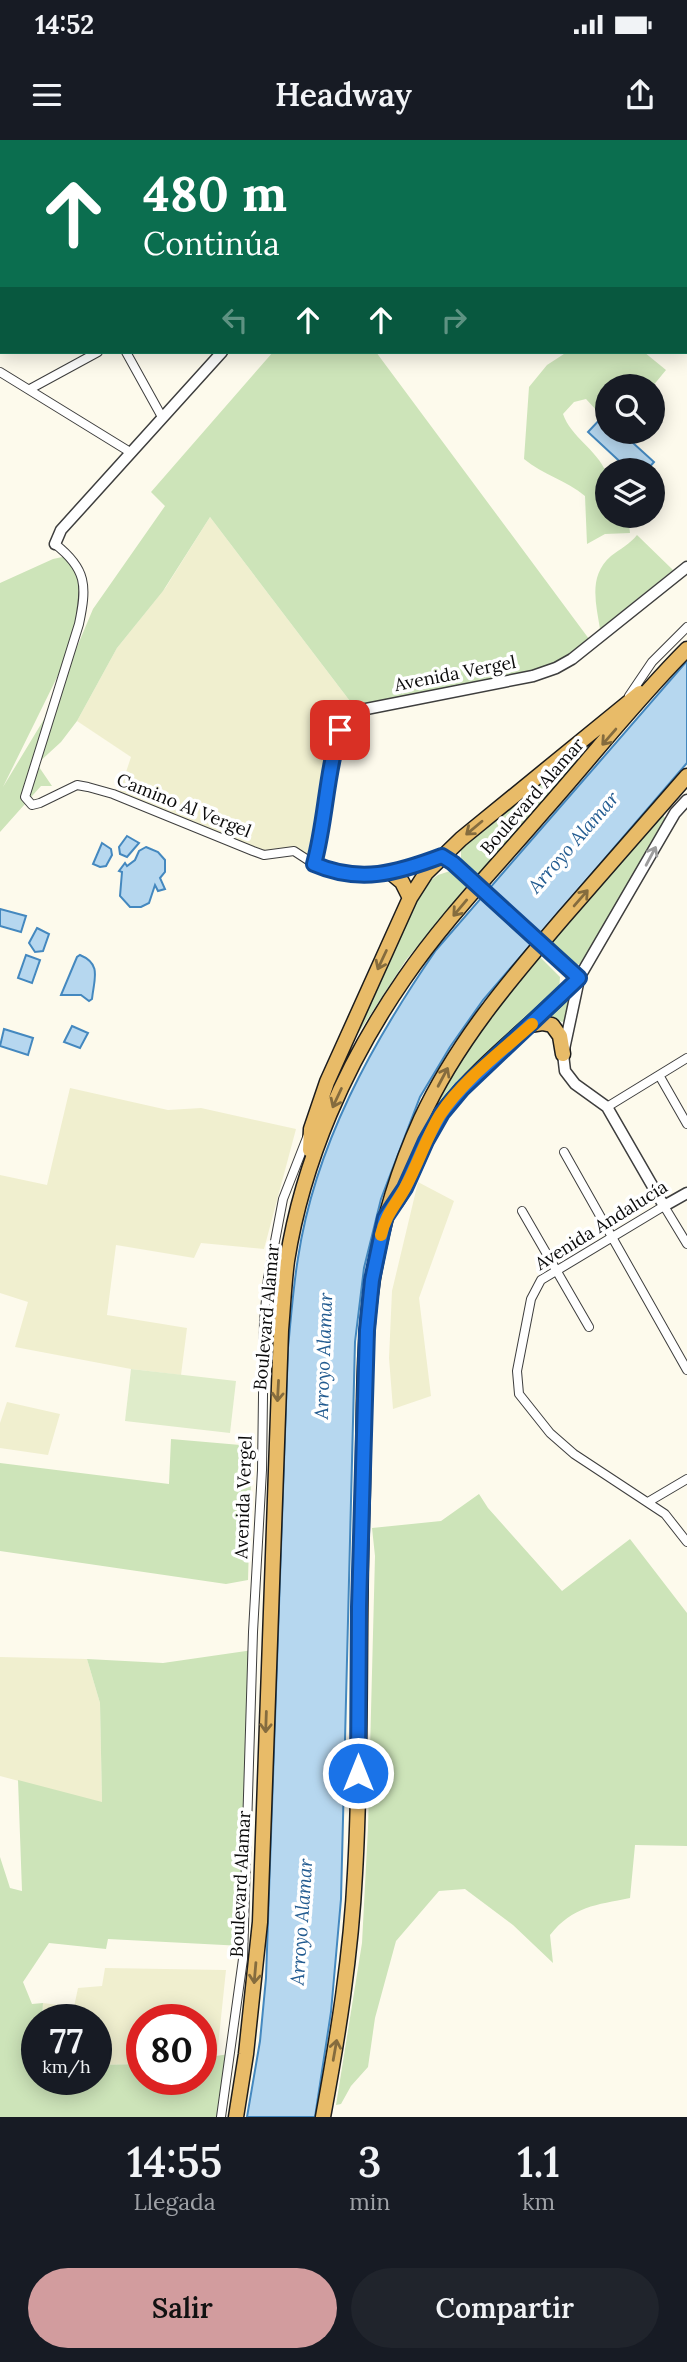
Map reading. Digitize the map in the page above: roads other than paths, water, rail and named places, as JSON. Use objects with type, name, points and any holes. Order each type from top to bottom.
[{"type":"highway","name":"Boulevard Alamar","points":[[236,2117],[246,2054],[260,1922],[281,1330],[287,1262],[310,1167],[326,1122],[351,1068],[404,978],[466,900],[687,649]]},
{"type":"highway","points":[[310,1167],[311,1129],[327,1082],[410,898],[426,873],[447,859],[624,704],[661,678]]},
{"type":"highway","points":[[323,2117],[341,2018],[353,1906],[367,1330],[372,1280],[385,1218],[404,1160],[422,1117],[444,1073],[474,1028],[505,985],[687,776]]},
{"type":"highway","points":[[390,872],[402,882],[410,898]]},
{"type":"highway","points":[[385,1218],[405,1188],[442,1113],[462,1089],[530,1025],[575,973]]},
{"type":"highway","points":[[530,1025],[552,1025],[560,1036],[563,1054]]},
{"type":"street","points":[[30,389],[94,354]]},
{"type":"street","points":[[127,354],[162,417]]},
{"type":"street","points":[[55,544],[61,530],[220,354]]},
{"type":"street","points":[[0,372],[130,452]]},
{"type":"street","name":"Camino Al Vergel","points":[[55,544],[70,556],[76,565],[85,595],[79,624],[25,797],[32,804],[40,803],[77,785],[88,787],[113,794],[264,855],[294,851],[335,873],[353,875],[390,872],[447,859]]},
{"type":"street","name":"Avenida Vergel","points":[[314,864],[336,744],[340,730],[356,711],[533,676],[556,668],[572,659],[687,567]]},
{"type":"street","points":[[624,704],[652,662],[687,627]]},
{"type":"street","points":[[687,800],[675,813],[575,973],[563,1054],[565,1071],[570,1078],[607,1107],[687,1244]]},
{"type":"street","points":[[447,859],[575,973]]},
{"type":"street","points":[[607,1107],[687,1058]]},
{"type":"street","points":[[659,1075],[687,1124]]},
{"type":"street","name":"Avenida Vergel","points":[[243,1959],[253,1632],[262,1469],[264,1321],[276,1226],[298,1156],[311,1129]]},
{"type":"street","points":[[564,1153],[687,1370]]},
{"type":"street","name":"Avenida Andalucía","points":[[648,1502],[574,1454],[540,1423],[519,1394],[517,1370],[531,1299],[541,1280],[687,1193]]},
{"type":"street","points":[[522,1211],[589,1327]]},
{"type":"street","points":[[687,1479],[648,1502],[665,1514],[687,1542]]},
{"type":"street","points":[[221,2117],[243,1959],[260,1922]]},
{"type":"water","points":[[595,425],[595,438],[588,432]]},
{"type":"water","points":[[601,444],[634,444],[650,458],[616,458]]},
{"type":"water","name":"Arroyo Alamar","points":[[687,661],[687,763],[483,1000],[450,1047],[420,1097],[381,1199],[364,1268],[355,1342],[341,1899],[331,2012],[315,2117],[247,2117],[260,2041],[266,1978],[288,1348],[298,1258],[318,1175],[349,1097],[390,1021],[436,950]]},
{"type":"water","points":[[127,836],[139,843],[127,857],[120,854],[119,847]]},
{"type":"water","points":[[102,843],[111,849],[112,855],[106,866],[100,867],[93,864]]},
{"type":"water","points":[[146,847],[158,852],[165,860],[165,872],[160,878],[165,889],[158,891],[155,885],[149,903],[141,907],[130,907],[120,896],[122,872],[119,871],[125,863],[127,866],[135,860],[139,851]]},
{"type":"water","points":[[0,909],[26,916],[21,932],[0,926]]},
{"type":"water","points":[[37,928],[49,934],[43,951],[35,952],[29,943]]},
{"type":"water","points":[[26,955],[40,960],[32,983],[18,978]]},
{"type":"water","points":[[80,955],[91,963],[95,973],[92,999],[89,1001],[81,995],[61,995]]},
{"type":"water","points":[[72,1026],[88,1033],[80,1048],[64,1042]]},
{"type":"water","points":[[4,1029],[33,1038],[28,1055],[0,1046]]}]
